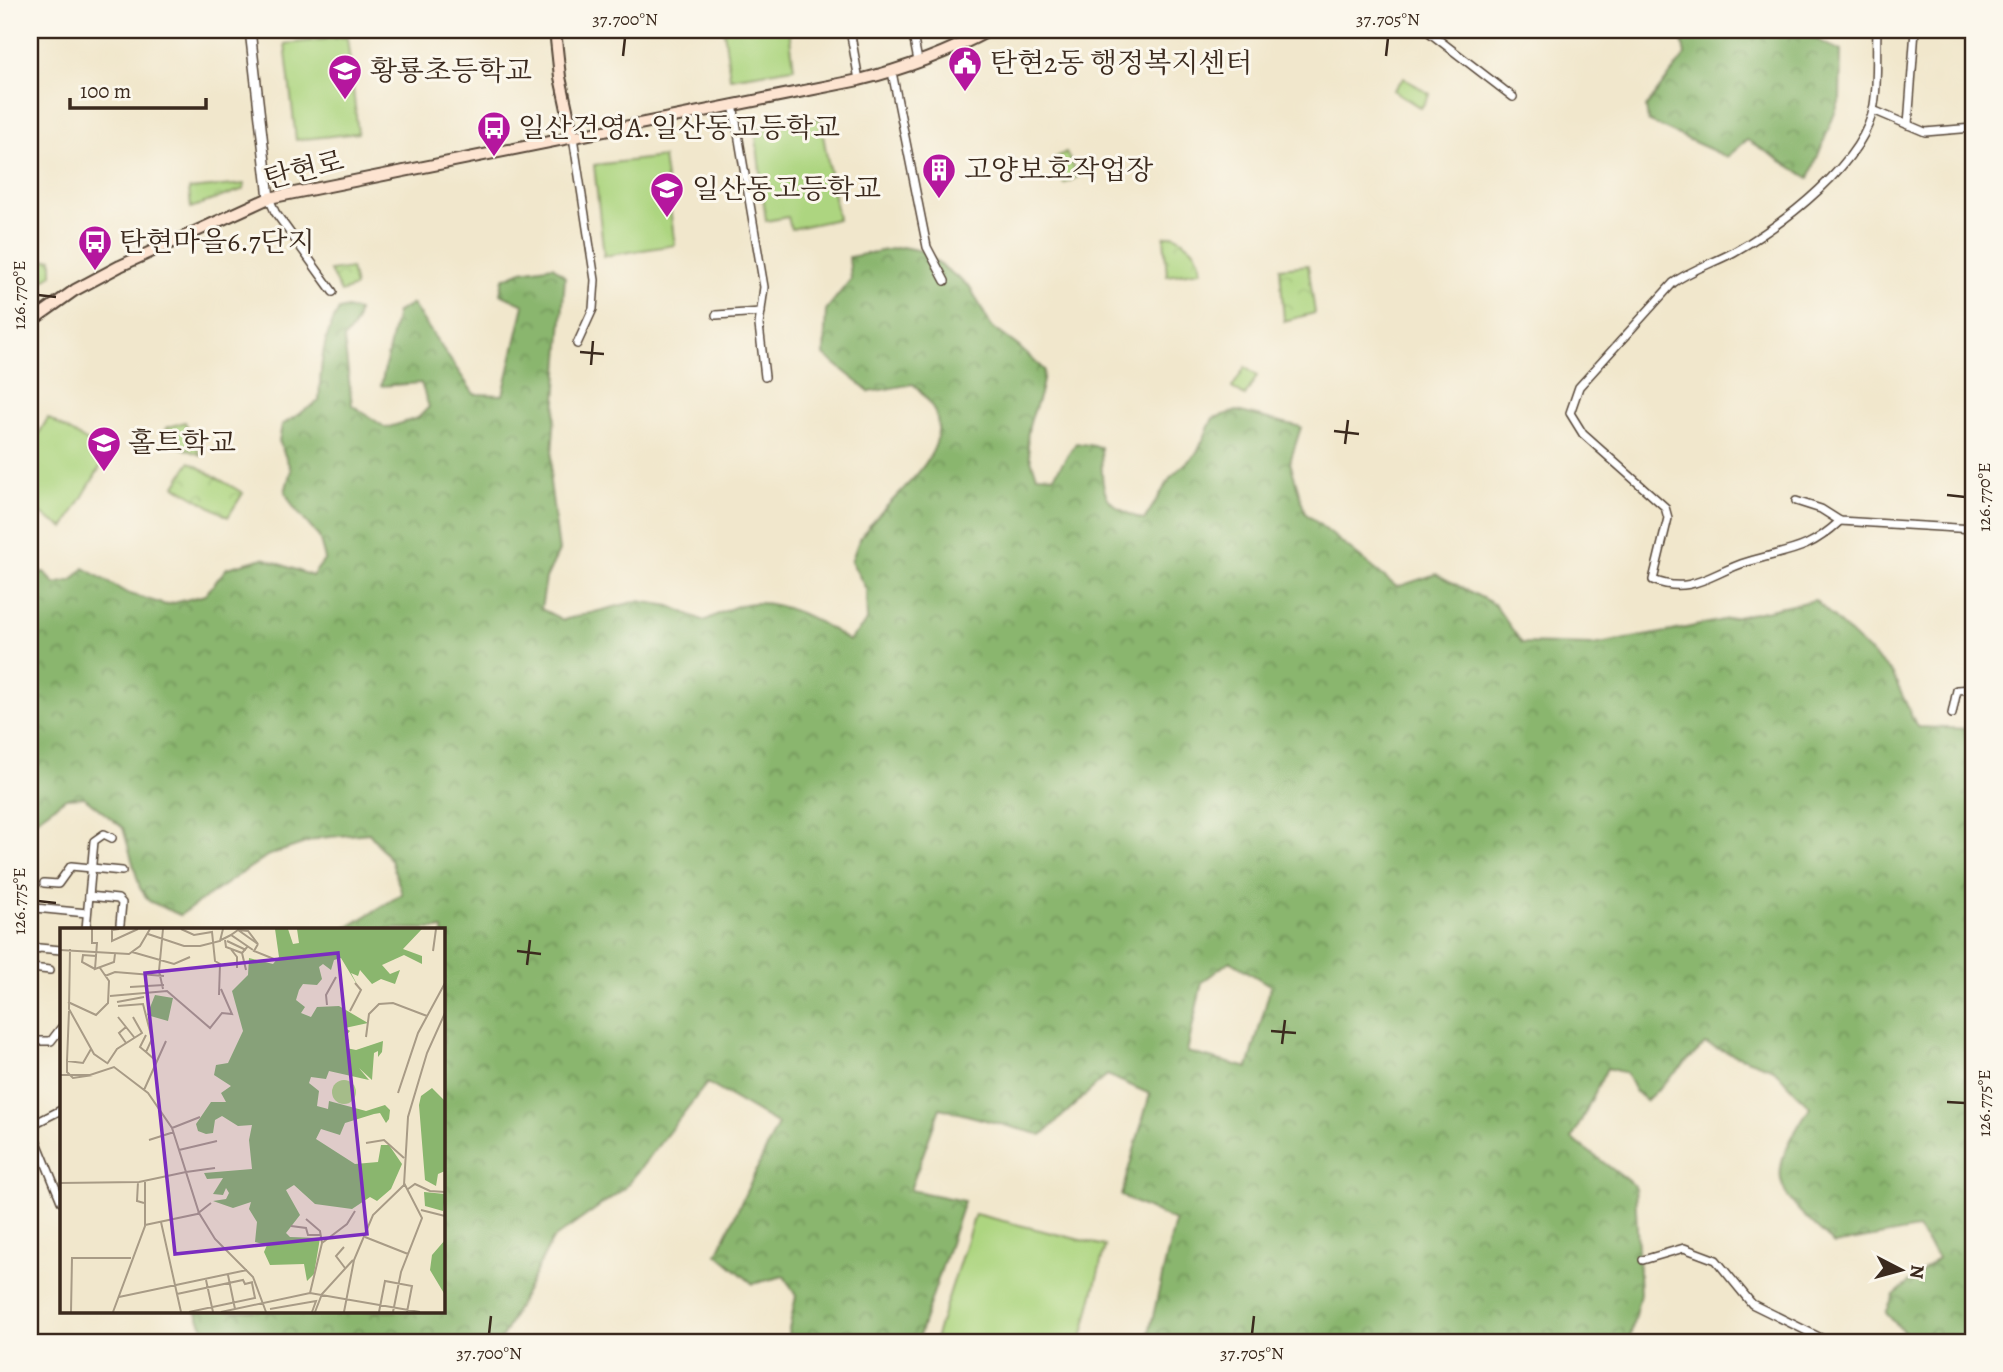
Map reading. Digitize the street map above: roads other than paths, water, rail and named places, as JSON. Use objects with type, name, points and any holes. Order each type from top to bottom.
[{"type":"main road","points":[[555,30],[560,77],[573,137]]},
{"type":"main road","name":"탄현로","points":[[30,322],[75,290],[120,266],[269,198],[859,80],[892,72],[965,44],[990,30]]},
{"type":"street","points":[[250,30],[269,198],[275,212],[332,292]]},
{"type":"street","points":[[850,30],[859,80]]},
{"type":"street","points":[[912,30],[918,61]]},
{"type":"street","points":[[1426,30],[1513,97]]},
{"type":"street","points":[[1840,522],[1821,539],[1799,550],[1745,562],[1698,584],[1653,580],[1668,518],[1665,508],[1583,434],[1570,413],[1579,387],[1673,283],[1686,273],[1732,253],[1768,231],[1846,164],[1861,141],[1873,110],[1877,30]]},
{"type":"street","points":[[1908,125],[1915,30]]},
{"type":"street","points":[[892,72],[927,247],[945,281]]},
{"type":"street","points":[[1873,110],[1925,132],[1972,128],[1973,103]]},
{"type":"street","points":[[733,104],[764,287],[761,312],[765,377]]},
{"type":"street","points":[[573,137],[595,280],[593,309],[577,344]]},
{"type":"street","points":[[716,315],[761,312]]},
{"type":"street","points":[[1796,501],[1821,509],[1840,522],[1973,529]]},
{"type":"street","points":[[1952,714],[1958,690],[1973,689]]},
{"type":"street","points":[[86,928],[94,841],[104,834],[112,838]]},
{"type":"street","points":[[44,883],[58,884],[71,866],[122,871]]},
{"type":"street","points":[[89,896],[118,899],[122,903],[120,925]]},
{"type":"street","points":[[34,908],[87,913]]},
{"type":"street","points":[[30,976],[32,953],[39,948],[60,950]]},
{"type":"street","points":[[31,968],[50,970]]},
{"type":"street","points":[[30,1041],[51,1041],[60,1029]]},
{"type":"street","points":[[60,1111],[30,1126],[60,1199]]},
{"type":"street","points":[[1643,1261],[1684,1248],[1716,1260],[1752,1304],[1829,1342]]},
{"type":"place","name":"탄현2동 행정복지센터","points":[[965,93]]},
{"type":"place","name":"황룡초등학교","points":[[345,101]]},
{"type":"place","name":"일산건영A.일산동고등학교","points":[[494,158]]},
{"type":"place","name":"고양보호작업장","points":[[939,200]]},
{"type":"place","name":"일산동고등학교","points":[[667,219]]},
{"type":"place","name":"탄현마을6.7단지","points":[[95,272]]},
{"type":"place","name":"홀트학교","points":[[104,473]]}]
